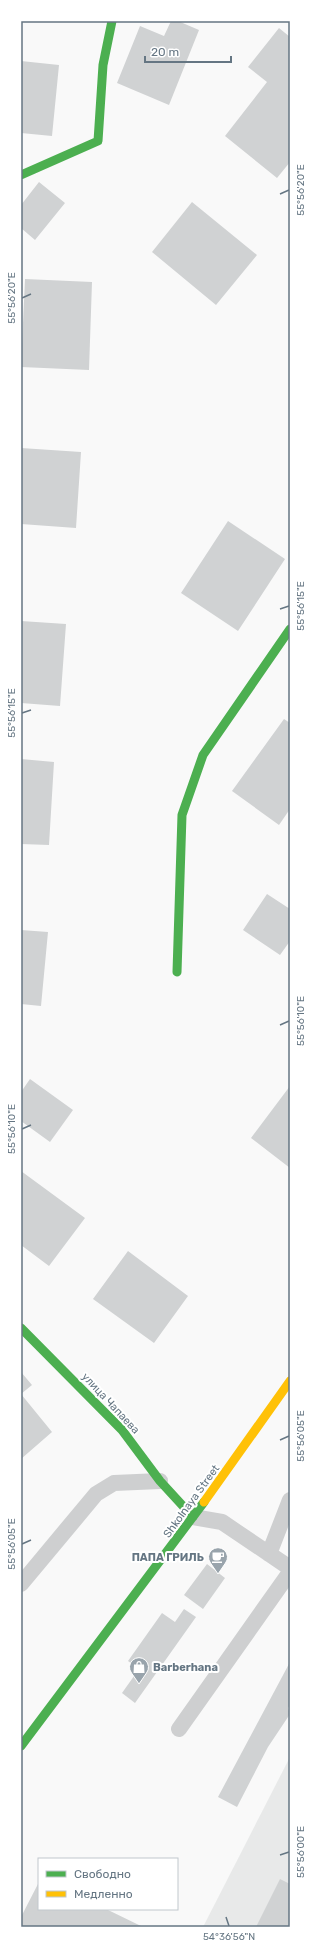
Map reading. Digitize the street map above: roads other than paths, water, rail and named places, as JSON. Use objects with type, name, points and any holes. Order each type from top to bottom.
[{"type":"street","points":[[21,175],[98,141],[104,65],[112,21]]},
{"type":"street","points":[[177,972],[182,815],[203,755],[290,629]]},
{"type":"street","name":"улица Чапаева","points":[[21,1328],[122,1430],[160,1481],[192,1518]]},
{"type":"street","name":"Shkolnaya Street","points":[[21,1746],[171,1548],[290,1381]]},
{"type":"lane","points":[[21,1584],[96,1494],[114,1483],[160,1481]]},
{"type":"lane","points":[[269,1554],[290,1500]]},
{"type":"lane","points":[[192,1518],[222,1522],[290,1568]]},
{"type":"lane","points":[[179,1729],[290,1572]]},
{"type":"place","name":"ПАПА ГРИЛЬ","points":[[218,1574]]},
{"type":"place","name":"Barberhana","points":[[139,1684]]}]
